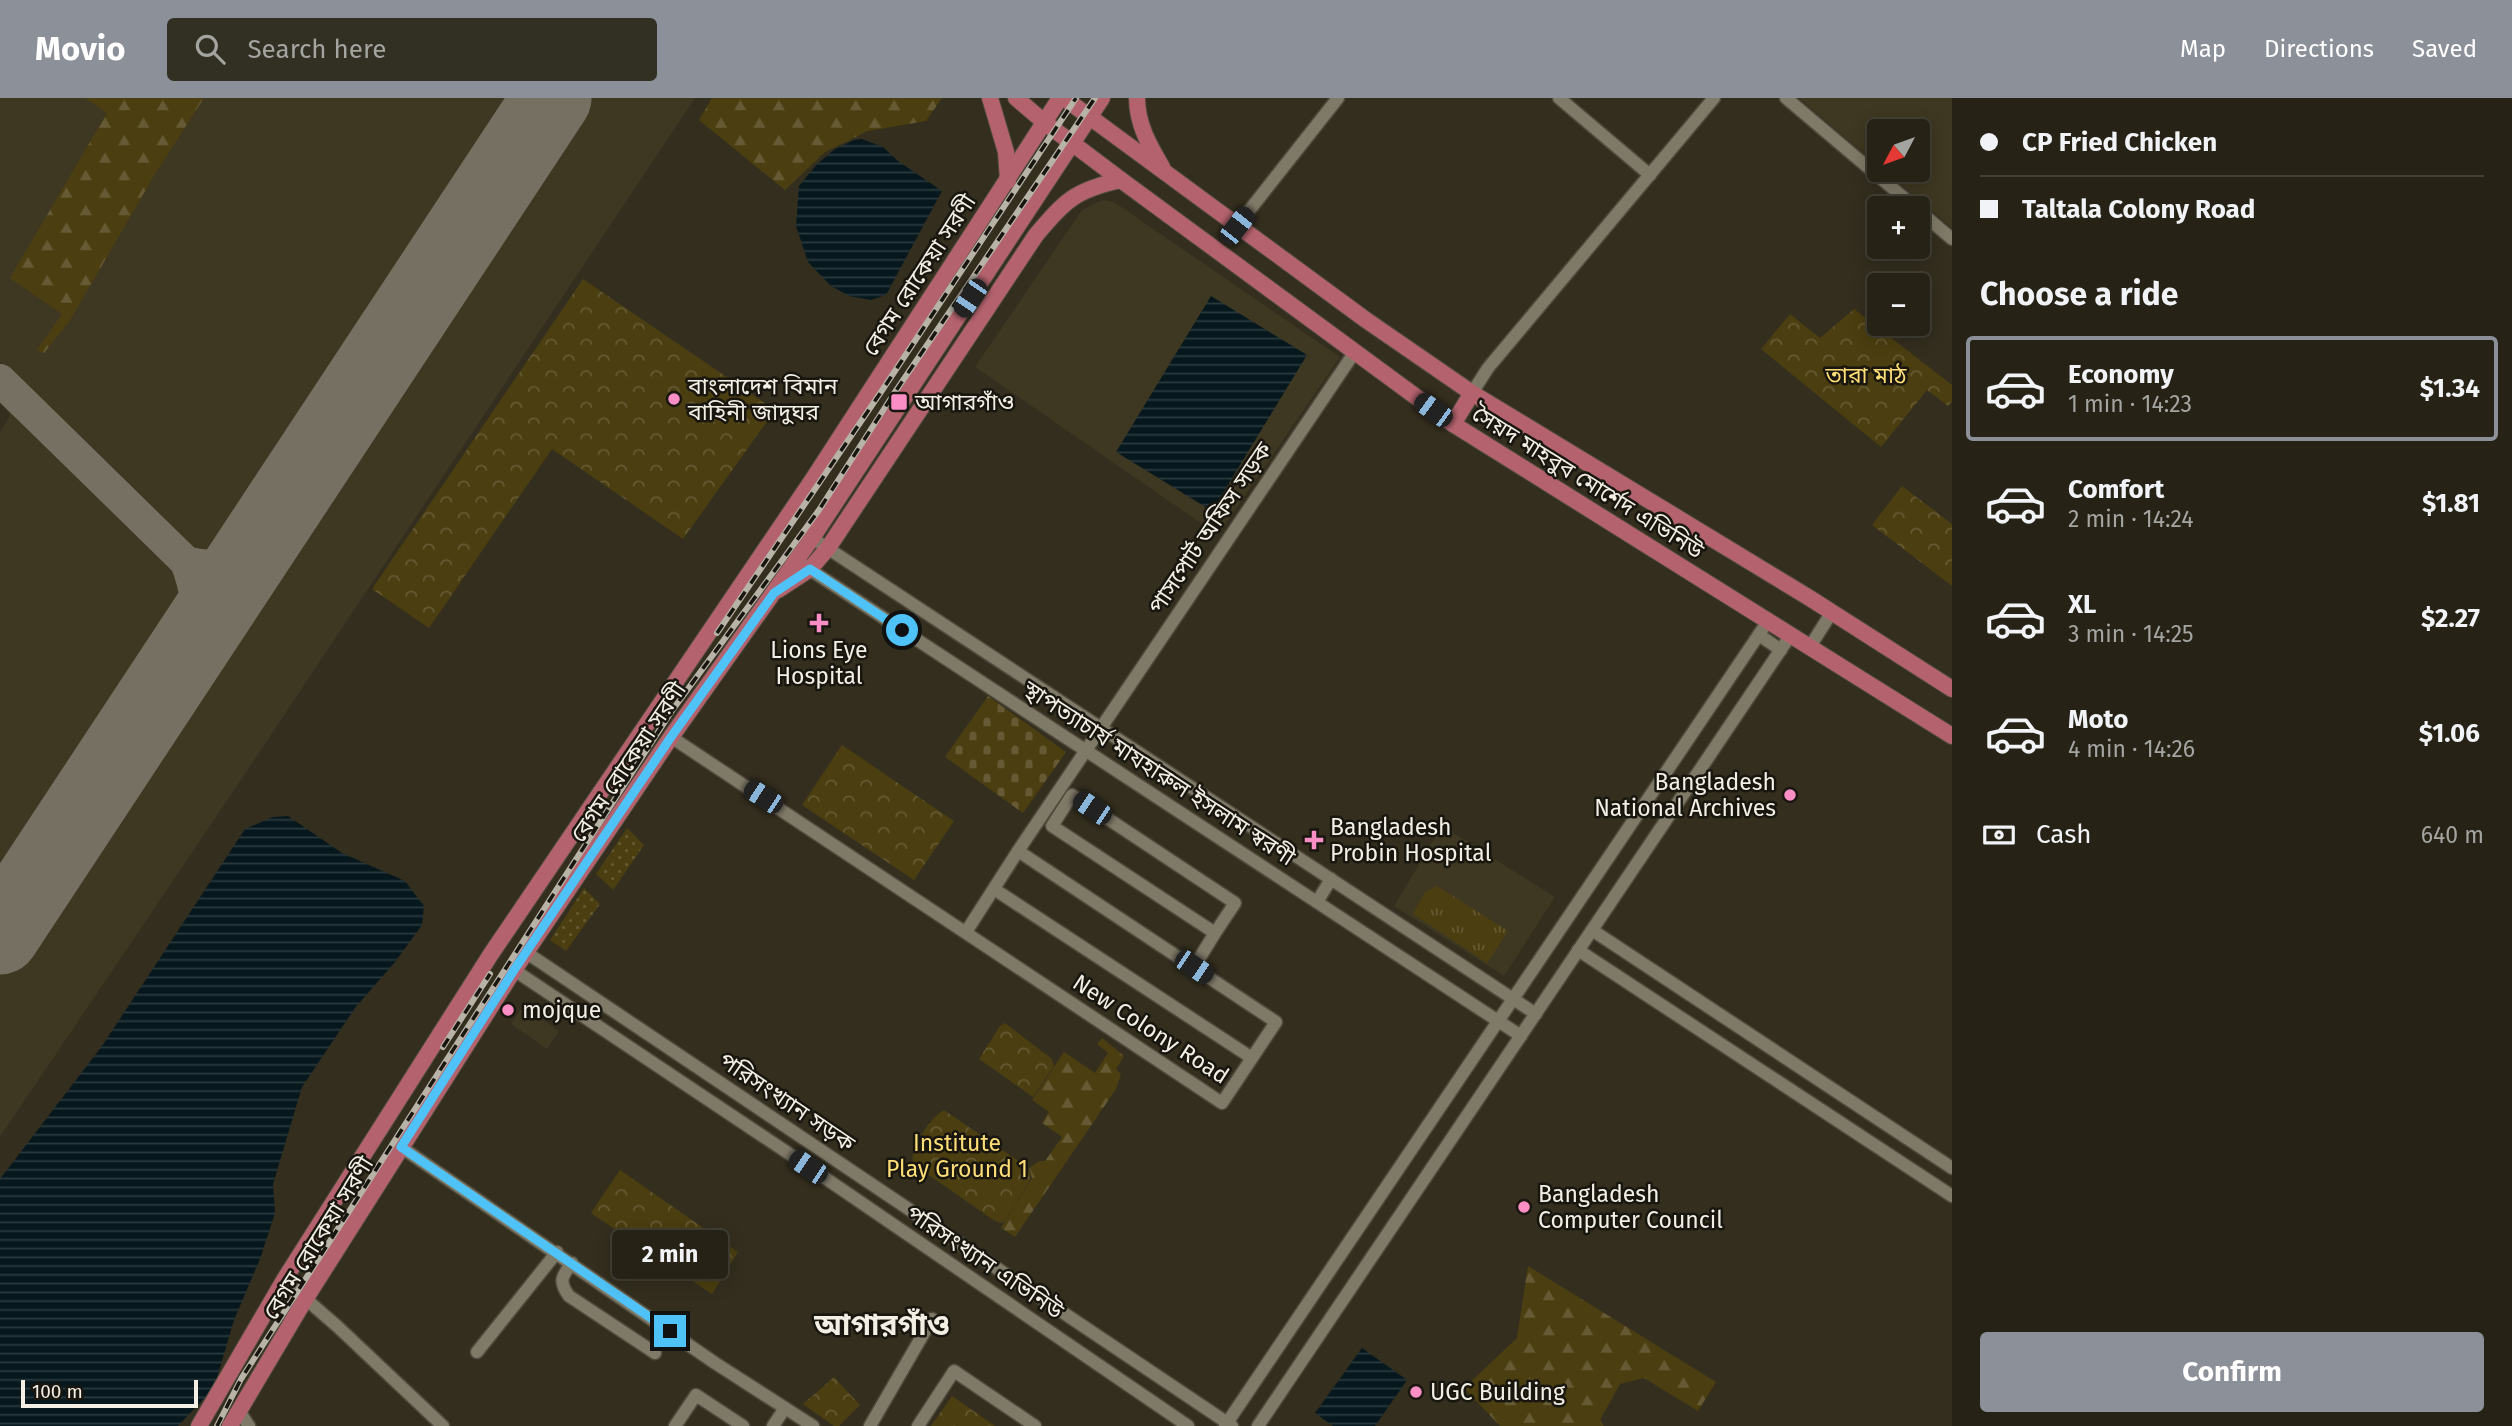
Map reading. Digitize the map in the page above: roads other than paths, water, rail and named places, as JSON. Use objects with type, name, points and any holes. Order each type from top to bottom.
[{"type":"main road","points":[[990,98],[1006,152],[1007,181]]},
{"type":"main road","name":"সৈয়দ মাহবুব মোর্শেদ এভিনিউ","points":[[1016,98],[1121,180],[1453,424],[1786,643],[1809,648],[1952,736]]},
{"type":"main road","name":"বেগম রোকেয়া সরণী","points":[[199,1426],[284,1280],[491,954],[813,479],[1062,98]]},
{"type":"main road","name":"সৈয়দ মাহবুব মোর্শেদ এভিনিউ","points":[[1062,98],[1472,393],[1832,612],[1952,689]]},
{"type":"main road","name":"বেগম রোকেয়া সরণী","points":[[230,1426],[306,1298],[514,970],[671,737],[774,593],[803,565],[812,538],[1102,98]]},
{"type":"main road","points":[[1137,98],[1137,111],[1144,134],[1166,173]]},
{"type":"main road","points":[[803,565],[828,548],[1035,235],[1069,198],[1097,185],[1121,180]]},
{"type":"main road","points":[[1453,424],[1472,393]]},
{"type":"main road","points":[[648,720],[671,737]]},
{"type":"main road","points":[[503,936],[527,953]]},
{"type":"main road","points":[[491,954],[514,970]]},
{"type":"street","points":[[1237,226],[1338,98]]},
{"type":"street","points":[[1559,98],[1650,175]]},
{"type":"street","points":[[1472,393],[1488,368],[1714,98]]},
{"type":"street","points":[[1786,98],[1902,196]]},
{"type":"street","points":[[1930,220],[1952,239]]},
{"type":"street","name":"পাসপোর্ট অফিস সড়ক","points":[[1085,750],[1354,353]]},
{"type":"street","name":"স্থাপত্যাচার্য মাযহারুল ইসলাম স্বরণী","points":[[812,538],[1536,1014]]},
{"type":"street","name":"স্থাপত্যাচার্য মাযহারুল ইসলাম স্বরণী","points":[[803,565],[1521,1036]]},
{"type":"street","points":[[1809,648],[1832,612]]},
{"type":"street","points":[[1228,1425],[1763,628]]},
{"type":"street","points":[[1258,1426],[1786,643]]},
{"type":"street","name":"New Colony Road","points":[[671,737],[1222,1103],[1252,1058],[994,889]]},
{"type":"street","points":[[966,932],[1085,750]]},
{"type":"street","points":[[1194,967],[1235,903],[1072,794],[1052,826],[1215,933]]},
{"type":"street","name":"New Colony Road","points":[[1018,851],[1276,1022],[1252,1058],[1151,992]]},
{"type":"street","points":[[1317,902],[1331,879]]},
{"type":"street","points":[[1592,929],[1952,1168]]},
{"type":"street","points":[[1578,950],[1952,1196]]},
{"type":"street","name":"পরিসংখ্যান সড়ক","points":[[527,953],[1228,1425]]},
{"type":"street","name":"পরিসংখ্যান এভিনিউ","points":[[514,970],[1188,1426]]},
{"type":"street","points":[[1788,1087],[1800,1067]]},
{"type":"street","points":[[401,1147],[715,1363],[813,1426]]},
{"type":"street","points":[[477,1352],[556,1252]]},
{"type":"street","points":[[572,1263],[561,1282],[569,1296],[655,1353]]},
{"type":"street","points":[[284,1280],[443,1426]]},
{"type":"street","points":[[870,1426],[932,1319]]},
{"type":"street","points":[[918,1426],[954,1371],[1035,1426]]},
{"type":"street","points":[[675,1426],[696,1395],[743,1426]]},
{"type":"street","points":[[774,1426],[785,1408]]},
{"type":"street","points":[[239,1411],[249,1426]]},
{"type":"railway","points":[[717,633],[1076,98]]},
{"type":"railway","points":[[217,1426],[241,1379],[671,712],[819,510],[893,395],[1095,98]]},
{"type":"railway","points":[[443,1047],[490,974]]},
{"type":"place","name":"বাংলাদেশ বিমান বাহিনী জাদুঘর","points":[[674,399]]},
{"type":"place","name":"আগারগাঁও","points":[[899,402]]},
{"type":"place","name":"Lions Eye Hospital","points":[[819,623]]},
{"type":"place","name":"Bangladesh National Archives","points":[[1790,795]]},
{"type":"place","name":"Bangladesh Probin Hospital","points":[[1314,840]]},
{"type":"place","name":"mojque","points":[[508,1010]]},
{"type":"place","name":"Bangladesh Computer Council","points":[[1524,1207]]},
{"type":"place","name":"UGC Building","points":[[1416,1392]]},
{"type":"district","name":"আগারগাঁও","points":[[882,1325]]},
{"type":"park label","name":"তারা মাঠ","points":[[1866,375]]},
{"type":"park label","name":"Institute Play Ground 1","points":[[957,1156]]}]
